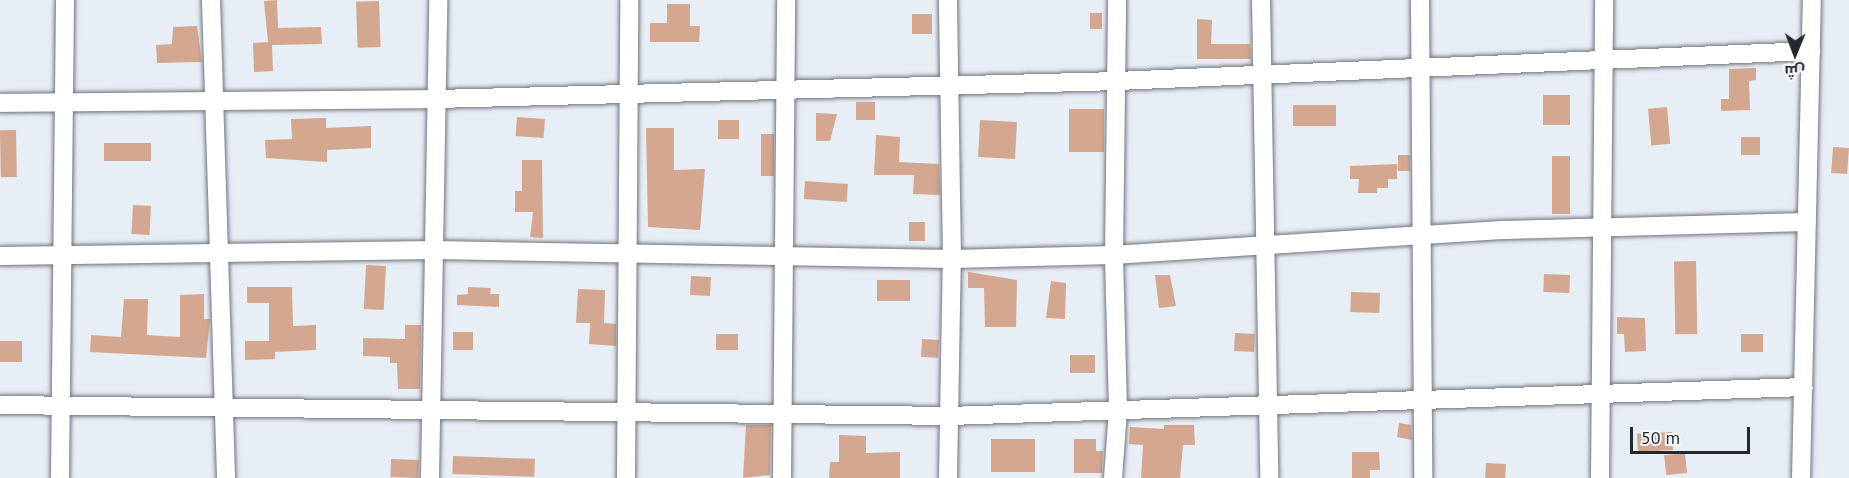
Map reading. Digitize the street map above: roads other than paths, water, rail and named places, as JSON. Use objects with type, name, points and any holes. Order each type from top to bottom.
[{"type":"street","points":[[60,478],[65,0]]},
{"type":"street","points":[[212,0],[226,478]]},
{"type":"street","points":[[430,478],[438,0]]},
{"type":"street","points":[[626,478],[629,0]]},
{"type":"street","points":[[782,478],[786,0]]},
{"type":"street","points":[[948,0],[952,259],[948,478]]},
{"type":"street","points":[[1113,478],[1118,410],[1114,255],[1117,0]]},
{"type":"street","points":[[1261,0],[1267,245],[1269,478]]},
{"type":"street","points":[[1420,0],[1423,478]]},
{"type":"street","points":[[1600,478],[1604,0]]},
{"type":"street","points":[[1801,478],[1812,0]]},
{"type":"street","points":[[0,104],[436,99],[1117,81],[1263,74],[1603,64],[1811,51]]},
{"type":"street","points":[[0,256],[63,253],[435,250],[784,260],[952,259],[1114,255],[1601,226],[1807,222]]},
{"type":"street","points":[[0,405],[949,416],[1804,387]]}]
